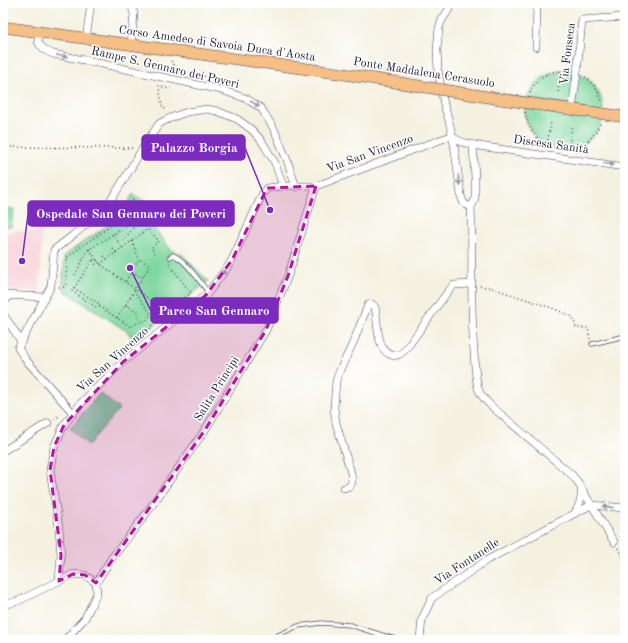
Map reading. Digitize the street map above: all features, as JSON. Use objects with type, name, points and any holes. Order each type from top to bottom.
[{"type":"main road","name":"Corso Amedeo di Savoia Duca d'Aosta","points":[[3,27],[344,74]]},
{"type":"main road","name":"Ponte Maddalena Cerasuolo","points":[[344,74],[625,117]]},
{"type":"street","points":[[86,39],[91,3]]},
{"type":"street","points":[[130,3],[134,14],[131,45]]},
{"type":"street","points":[[453,3],[442,20],[438,32],[438,70],[444,105],[455,149],[461,195],[463,202],[471,206]]},
{"type":"street","points":[[536,47],[537,3]]},
{"type":"street","name":"Via Fonseca","points":[[572,109],[582,20],[625,17]]},
{"type":"street","name":"Rampe S. Gennaro dei Poveri","points":[[38,32],[39,44],[45,50],[53,54],[89,60],[213,88],[245,98],[261,108],[274,129],[296,187]]},
{"type":"street","points":[[20,345],[51,286],[54,250],[102,210],[115,194],[155,129],[164,121],[187,112],[207,109],[237,119],[252,130],[261,140],[275,163],[282,186]]},
{"type":"street","name":"Discesa Sanità","points":[[452,136],[454,139],[473,145],[625,167]]},
{"type":"street","name":"Via San Vincenzo","points":[[59,581],[61,555],[59,527],[50,470],[54,447],[64,424],[71,411],[123,362],[208,292],[232,260],[266,188],[282,186],[316,186],[452,136]]},
{"type":"street","points":[[455,149],[463,142]]},
{"type":"street","points":[[473,145],[475,198],[471,206],[471,284],[476,376],[480,392],[483,398],[496,411],[572,475],[614,542]]},
{"type":"street","name":"Salita Principi","points":[[96,583],[111,559],[205,430],[266,330],[288,276],[316,186]]},
{"type":"street","points":[[344,488],[350,486],[352,482],[351,473],[336,423],[334,408],[336,381],[368,305],[372,304],[375,307],[380,339],[384,349],[388,354],[393,356],[398,355],[406,349],[454,285],[471,284]]},
{"type":"street","points":[[3,304],[7,295],[45,297]]},
{"type":"street","points":[[3,314],[20,345],[26,360],[71,411]]},
{"type":"street","points":[[3,451],[48,423]]},
{"type":"street","points":[[575,513],[580,503],[580,488]]},
{"type":"street","points":[[591,505],[625,508]]},
{"type":"street","name":"Via Fontanelle","points":[[420,640],[422,619],[432,598],[487,560],[591,505]]},
{"type":"street","points":[[3,605],[18,601],[73,574],[85,575],[96,583],[97,592],[85,618],[65,640]]},
{"type":"lane","points":[[170,257],[173,255],[178,257],[208,292]]},
{"type":"lane","points":[[592,344],[625,336]]},
{"type":"lane","points":[[273,640],[278,635],[298,626],[321,623],[350,626],[398,640]]},
{"type":"path","points":[[170,61],[181,72]]},
{"type":"path","points":[[558,92],[560,71]]},
{"type":"path","points":[[165,109],[162,106],[159,86],[169,89]]},
{"type":"path","points":[[547,144],[551,122]]},
{"type":"path","points":[[569,148],[572,125]]},
{"type":"path","points":[[3,147],[134,149]]},
{"type":"path","points":[[51,286],[64,287],[66,284],[66,257],[120,219],[130,206],[134,197]]},
{"type":"path","points":[[120,244],[140,218],[127,210]]},
{"type":"path","points":[[75,275],[89,249],[123,228],[135,215]]},
{"type":"path","points":[[100,264],[148,229],[159,241],[151,248],[156,254]]},
{"type":"path","points":[[113,234],[123,248]]},
{"type":"path","points":[[117,318],[150,265],[139,259],[132,241]]},
{"type":"path","points":[[89,249],[100,264],[168,312]]},
{"type":"path","points":[[113,249],[116,253]]},
{"type":"path","points":[[156,336],[150,327],[191,293],[170,265],[168,260],[170,257]]},
{"type":"path","points":[[97,260],[92,259],[72,291],[131,327],[139,322],[146,321],[151,314],[135,290]]},
{"type":"path","points":[[125,282],[139,259]]},
{"type":"path","points":[[95,266],[97,260]]},
{"type":"path","points":[[132,271],[142,278]]},
{"type":"path","points":[[471,284],[492,288],[552,308],[573,317],[576,328],[588,328],[592,344]]},
{"type":"path","points":[[74,288],[98,303],[100,307]]},
{"type":"path","points":[[126,305],[137,311],[139,322]]},
{"type":"path","points":[[48,423],[71,411]]},
{"type":"path","points":[[614,542],[625,560]]},
{"type":"highlighted area","points":[[316,186],[288,276],[266,330],[205,430],[96,583],[85,575],[73,574],[59,581],[61,555],[50,470],[54,447],[64,425],[123,362],[206,295],[232,260],[267,188]]},
{"type":"shaded area","points":[[3,231],[42,231],[40,291],[3,291]]},
{"type":"green space","points":[[564,71],[579,74],[586,78],[596,88],[600,95],[603,110],[600,125],[596,132],[586,142],[579,146],[564,149],[549,146],[542,142],[532,132],[528,125],[525,110],[528,95],[532,88],[542,78],[549,74]]},
{"type":"green space","points":[[133,194],[153,206],[148,220],[171,250],[183,255],[208,281],[134,342],[128,332],[65,291],[63,284],[64,256],[111,223],[124,211]]},
{"type":"green space","points":[[3,207],[14,209],[11,227],[3,227]]},
{"type":"green space","points":[[100,393],[119,409],[88,445],[70,428]]},
{"type":"place","name":"Palazzo Borgia","points":[[270,210]]},
{"type":"place","name":"Ospedale San Gennaro dei Poveri","points":[[22,261]]},
{"type":"place","name":"Parco San Gennaro","points":[[130,268]]}]
